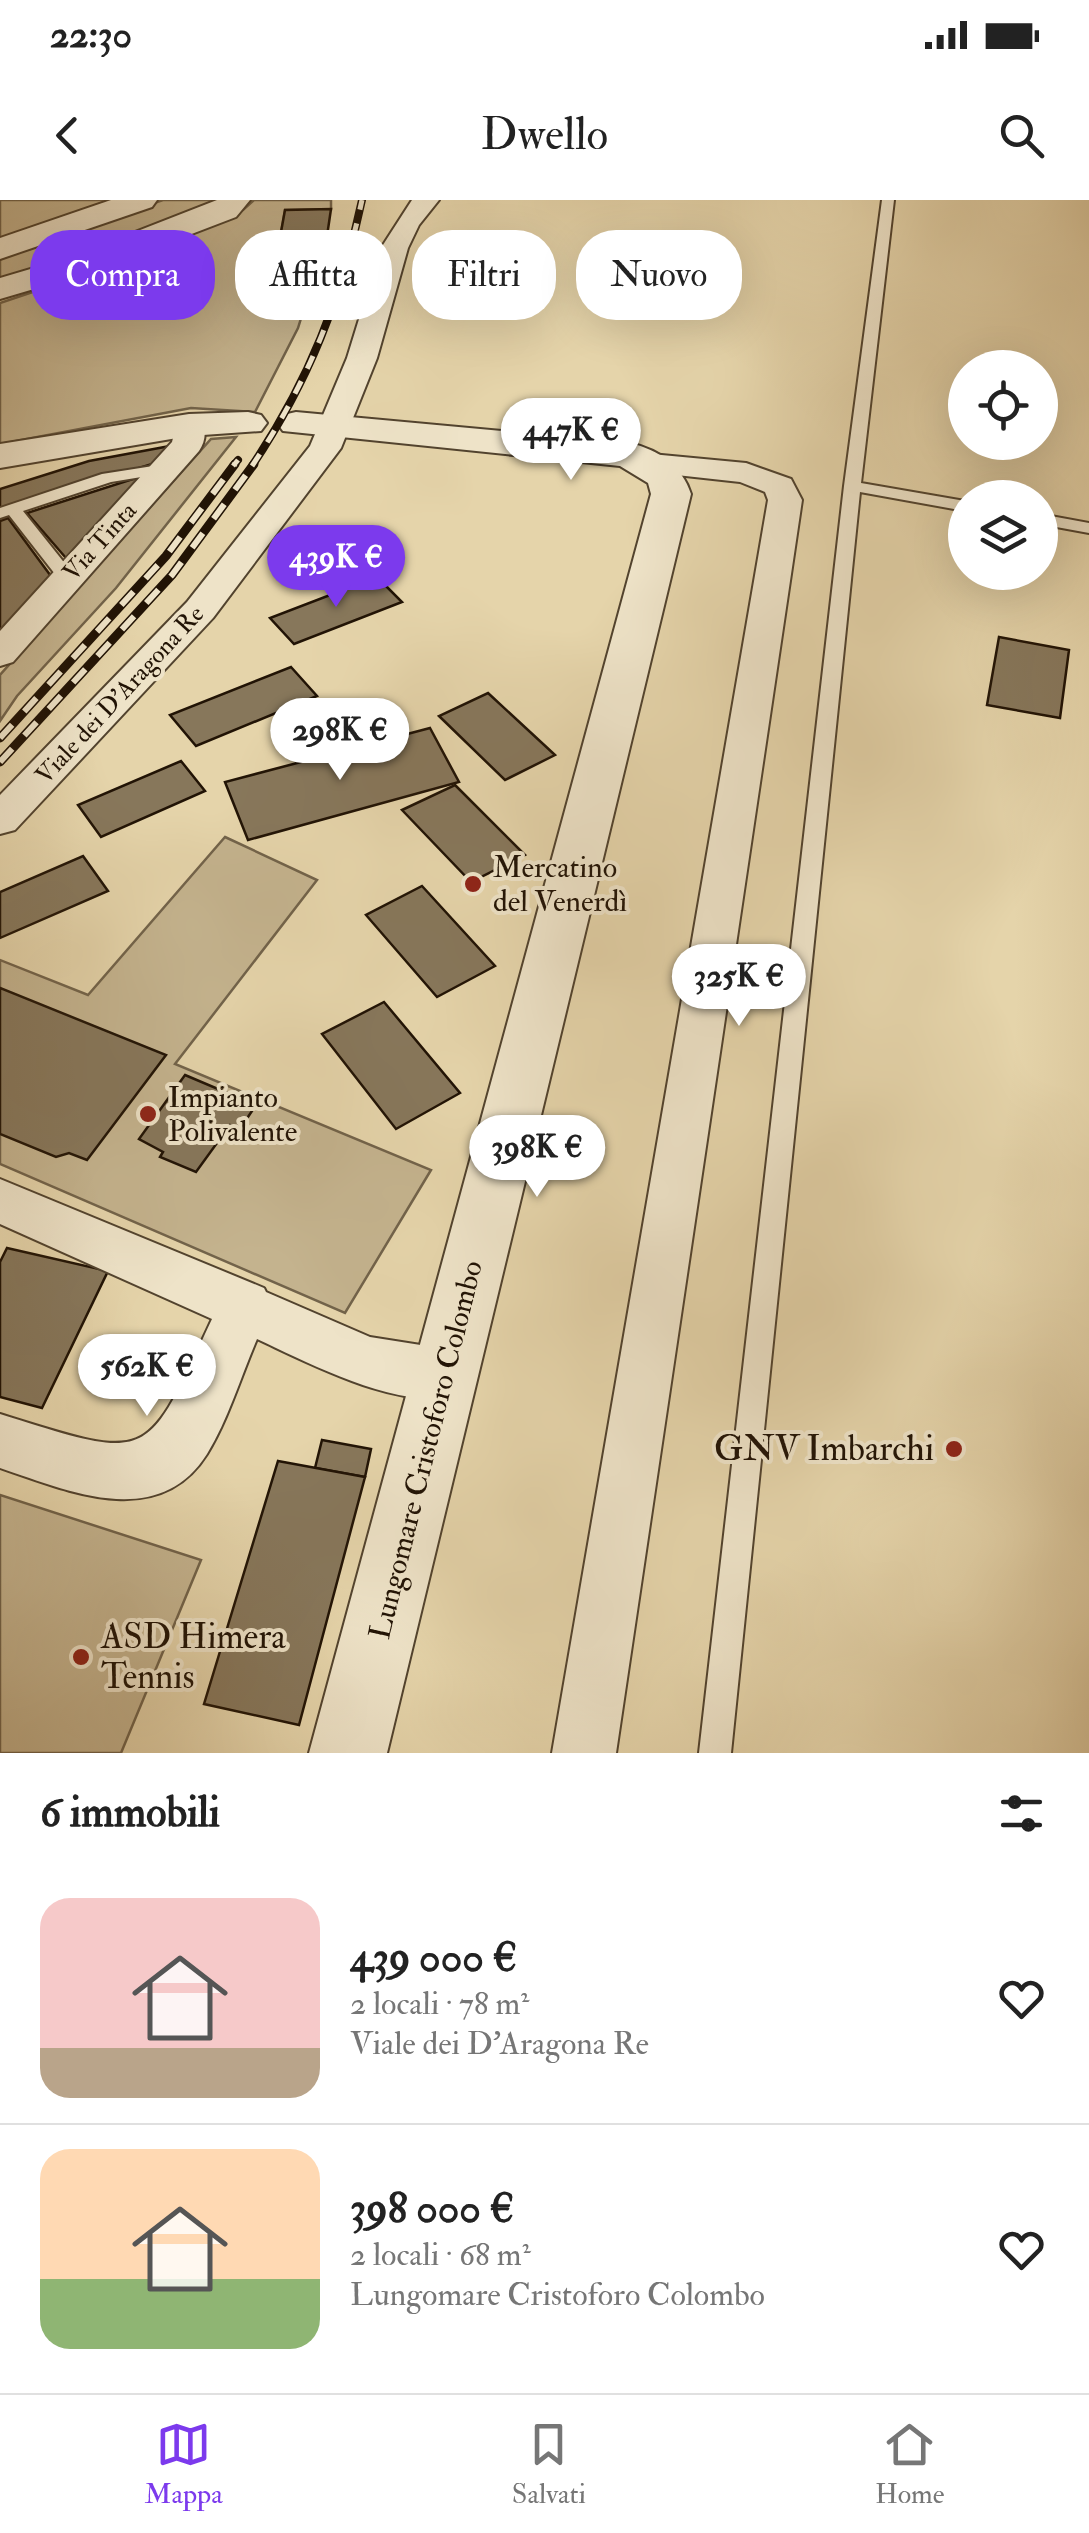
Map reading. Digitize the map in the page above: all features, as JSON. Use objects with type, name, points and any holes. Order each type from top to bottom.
[{"type":"street","points":[[0,249],[141,200]]},
{"type":"street","points":[[0,289],[83,264],[225,210],[234,200]]},
{"type":"street","name":"Viale dei D'Aragona Re","points":[[0,820],[200,610],[325,448],[337,425],[379,303],[393,246],[404,223],[426,200]]},
{"type":"street","points":[[0,456],[189,425],[248,422]]},
{"type":"street","points":[[296,422],[630,455],[650,464],[759,476],[779,486],[785,500],[584,1753]]},
{"type":"street","name":"Via Tinta","points":[[0,654],[188,444],[189,425]]},
{"type":"street","name":"Lungomare Cristoforo Colombo","points":[[348,1753],[671,494],[666,477],[650,464]]},
{"type":"street","points":[[0,1201],[366,1362],[446,1375]]},
{"type":"street","points":[[0,1441],[117,1475],[138,1474],[158,1466],[175,1453],[187,1436],[245,1306]]},
{"type":"lane","points":[[715,1753],[852,486],[888,200]]},
{"type":"lane","points":[[68,579],[7,511],[108,477],[166,468]]},
{"type":"lane","points":[[852,486],[948,503]]},
{"type":"lane","points":[[1058,523],[1089,528]]},
{"type":"shaded area","points":[[0,200],[122,200],[128,212],[163,200],[218,200],[144,230],[30,230],[30,272],[0,281]]},
{"type":"shaded area","points":[[254,200],[331,200],[331,209],[285,210],[281,230],[235,230],[235,320],[300,320],[255,412],[191,408],[0,444],[0,303],[30,293],[30,320],[215,320],[215,230],[194,230],[243,210]]},
{"type":"shaded area","points":[[236,437],[116,588],[17,696],[0,721],[0,675],[211,439]]},
{"type":"shaded area","name":"Impianto Polivalente","points":[[225,837],[317,880],[175,1064],[431,1170],[345,1313],[0,1164],[0,960],[88,995]]},
{"type":"shaded area","name":"ASD Himera Tennis","points":[[0,1495],[201,1560],[121,1753],[0,1753]]},
{"type":"building","points":[[331,209],[328,230],[281,230],[285,210]]},
{"type":"building","points":[[170,446],[172,458],[0,510],[0,489],[89,461]]},
{"type":"building","points":[[136,478],[144,488],[72,565],[27,513]]},
{"type":"building","points":[[8,518],[56,583],[0,644],[0,521]]},
{"type":"building","points":[[377,577],[402,602],[294,644],[270,618]]},
{"type":"building","points":[[999,637],[1069,650],[1060,718],[987,705]]},
{"type":"building","points":[[291,667],[317,696],[196,746],[170,715]]},
{"type":"building","points":[[488,693],[555,755],[505,780],[439,716]]},
{"type":"building","points":[[430,728],[459,782],[248,840],[225,782]]},
{"type":"building","points":[[181,761],[205,791],[101,837],[78,805]]},
{"type":"building","points":[[455,785],[525,855],[471,882],[402,810]]},
{"type":"building","points":[[83,856],[108,891],[0,938],[0,892]]},
{"type":"building","points":[[422,886],[495,966],[437,997],[366,915]]},
{"type":"building","points":[[0,988],[166,1055],[87,1160],[69,1153],[56,1157],[0,1134]]},
{"type":"building","points":[[384,1002],[460,1093],[396,1129],[322,1034]]},
{"type":"building","points":[[185,1075],[256,1105],[240,1129],[230,1125],[196,1172],[160,1157],[163,1152],[139,1139]]},
{"type":"building","points":[[7,1248],[108,1271],[42,1408],[0,1397],[0,1262]]},
{"type":"building","points":[[322,1440],[371,1449],[365,1477],[315,1468]]},
{"type":"building","points":[[278,1461],[365,1477],[299,1725],[204,1704]]},
{"type":"railway","points":[[252,466],[291,402],[320,338],[344,272],[362,200]]},
{"type":"railway","points":[[233,466],[238,460]]},
{"type":"railway","points":[[0,738],[166,556],[235,464]]},
{"type":"railway","points":[[0,762],[172,575],[254,464]]},
{"type":"place","name":"Mercatino del Venerdì","points":[[473,884]]},
{"type":"place","name":"Impianto Polivalente","points":[[148,1114]]},
{"type":"place","name":"GNV Imbarchi","points":[[954,1449]]},
{"type":"place","name":"ASD Himera Tennis","points":[[81,1657]]}]
